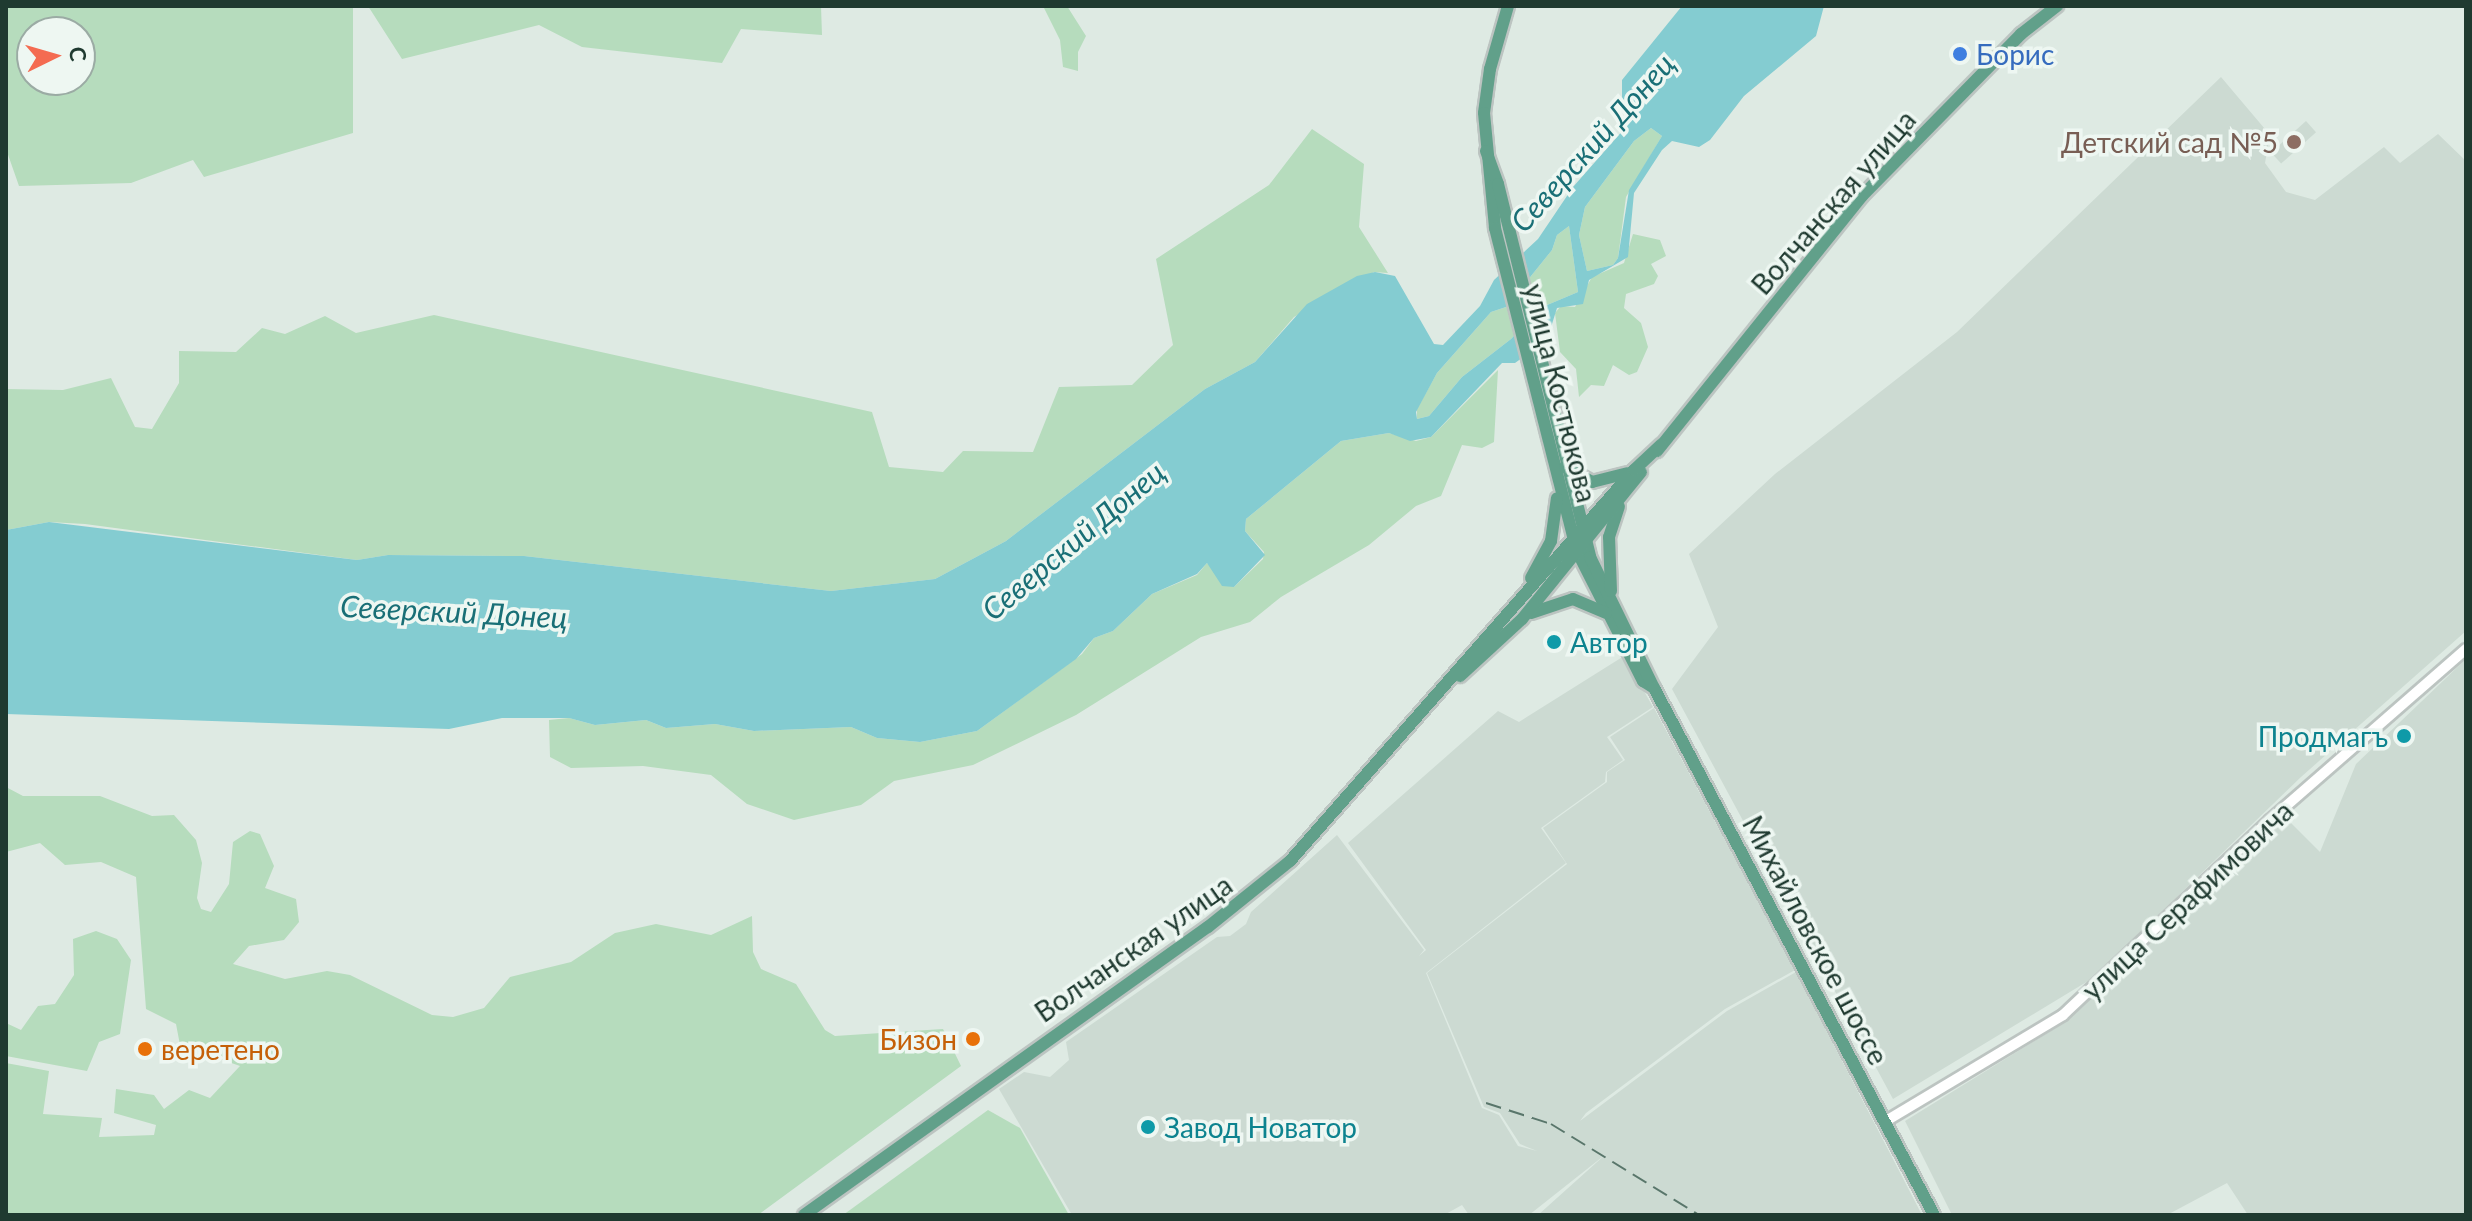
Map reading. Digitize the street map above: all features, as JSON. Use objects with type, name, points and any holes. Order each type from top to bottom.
[{"type":"main road","name":"улица Костюкова","points":[[1508,6],[1490,69],[1486,151],[1500,226],[1579,540]]},
{"type":"main road","name":"Волчанская улица","points":[[804,1215],[1208,927],[1290,861],[1454,680],[1515,605],[1624,495],[1862,196],[2021,34],[2057,6]]},
{"type":"main road","name":"Волчанская улица","points":[[1454,680],[1522,619],[1634,470],[1661,445]]},
{"type":"main road","points":[[1515,605],[1551,541],[1558,510],[1560,465],[1592,482],[1634,470]]},
{"type":"main road","points":[[1611,598],[1609,537],[1624,495]]},
{"type":"main road","name":"Михайловское шоссе","points":[[1579,540],[1654,688],[1934,1215]]},
{"type":"main road","name":"Михайловское шоссе","points":[[1579,540],[1609,616],[1643,681],[1654,688]]},
{"type":"main road","points":[[1522,619],[1544,605],[1573,599],[1609,616]]},
{"type":"street","name":"улица Серафимовича","points":[[1886,1121],[2075,1006],[2270,820],[2466,649]]},
{"type":"shaded area","points":[[2221,77],[2270,135],[2265,163],[2286,192],[2315,200],[2384,147],[2400,163],[2438,134],[2466,161],[2466,631],[2301,777],[2093,978],[1893,1099],[1672,689],[1718,627],[1689,554],[1775,474],[1957,332]]},
{"type":"shaded area","name":"Детский сад №5","points":[[2306,121],[2316,132],[2281,164],[2271,152]]},
{"type":"shaded area","points":[[1624,656],[1653,707],[1607,737],[1623,760],[1606,772],[1605,782],[1541,828],[1566,863],[1426,973],[1482,1108],[1499,1115],[1518,1146],[1537,1151],[1520,1144],[1500,1113],[1484,1107],[1427,973],[1567,864],[1543,828],[1607,782],[1607,772],[1625,760],[1610,737],[1654,708],[1795,970],[1725,1009],[1586,1113],[1580,1121],[1727,1011],[1796,972],[1922,1215],[1538,1215],[1606,1154],[1529,1215],[1469,1215],[1462,1205],[1444,1215],[1072,1215],[999,1089],[1024,1072],[1050,1077],[1069,1060],[1066,1042],[1217,937],[1230,936],[1246,924],[1251,912],[1337,835],[1424,950],[1419,956],[1426,950],[1348,843],[1498,711],[1519,722]]},
{"type":"shaded area","points":[[2466,659],[2466,1215],[2248,1215],[2227,1183],[2167,1215],[1952,1215],[1905,1121],[2062,1024],[2285,817],[2320,852],[2356,764]]},
{"type":"green space","points":[[6,6],[353,6],[353,133],[204,177],[193,160],[131,183],[19,186],[6,149]]},
{"type":"green space","points":[[368,6],[821,6],[822,35],[741,29],[722,63],[582,47],[539,25],[402,59]]},
{"type":"green space","points":[[1043,6],[1067,6],[1086,36],[1078,52],[1078,71],[1063,67],[1060,40]]},
{"type":"green space","points":[[1651,128],[1662,136],[1626,197],[1618,258],[1613,265],[1587,271],[1579,235],[1585,207],[1634,141]]},
{"type":"green space","points":[[1312,129],[1364,164],[1359,227],[1388,273],[1374,272],[1294,317],[1255,362],[1205,389],[1006,541],[935,579],[831,591],[524,556],[388,555],[357,560],[85,524],[49,522],[6,530],[6,389],[63,390],[111,378],[135,427],[152,429],[179,383],[179,351],[236,352],[262,328],[285,334],[325,316],[356,333],[434,315],[872,412],[889,467],[943,472],[963,451],[1033,452],[1059,387],[1132,385],[1173,345],[1156,259],[1269,185]]},
{"type":"green space","points":[[1569,226],[1578,292],[1540,308],[1511,339],[1462,377],[1429,416],[1417,419],[1417,409],[1437,373],[1491,312],[1506,307],[1552,250],[1557,235]]},
{"type":"green space","points":[[1633,234],[1660,240],[1666,256],[1651,264],[1658,276],[1654,284],[1626,294],[1624,308],[1641,323],[1648,347],[1637,372],[1629,375],[1613,365],[1604,386],[1591,385],[1579,397],[1576,369],[1560,352],[1555,313],[1561,306],[1575,307],[1592,277],[1624,263]]},
{"type":"green space","points":[[1498,370],[1494,442],[1482,448],[1462,445],[1441,496],[1416,506],[1369,545],[1281,597],[1250,622],[1201,637],[1076,715],[973,765],[894,781],[861,805],[794,820],[747,804],[711,775],[643,766],[571,768],[550,757],[549,720],[569,718],[595,725],[646,720],[666,728],[715,724],[754,731],[851,727],[877,738],[920,742],[977,731],[1082,654],[1094,638],[1113,631],[1152,594],[1197,575],[1207,563],[1234,587],[1263,559],[1264,552],[1245,531],[1246,519],[1341,441],[1389,433],[1416,441],[1431,437]]},
{"type":"green space","points":[[6,787],[23,796],[100,796],[152,816],[174,815],[196,840],[202,863],[197,898],[201,909],[211,912],[229,884],[233,842],[250,831],[260,834],[274,866],[265,888],[296,899],[299,922],[284,940],[249,946],[233,964],[285,979],[327,971],[350,975],[432,1015],[453,1017],[484,1008],[510,977],[571,962],[615,933],[656,924],[711,935],[752,916],[753,952],[761,969],[796,984],[825,1030],[835,1036],[943,1029],[961,1066],[758,1215],[6,1215],[6,1063],[49,1071],[43,1114],[102,1118],[99,1137],[154,1135],[156,1125],[114,1113],[116,1089],[154,1095],[164,1109],[189,1090],[210,1098],[240,1066],[180,1045],[176,1024],[146,1009],[136,877],[101,862],[65,865],[40,843],[6,852]]},
{"type":"green space","points":[[96,931],[117,939],[131,960],[120,1034],[99,1042],[87,1071],[6,1056],[6,1023],[21,1030],[38,1006],[55,1004],[74,975],[73,939]]},
{"type":"green space","points":[[988,1110],[1020,1128],[1069,1215],[843,1215]]},
{"type":"water","name":"Северский Донец","points":[[1682,6],[1824,6],[1816,36],[1744,96],[1710,140],[1699,147],[1672,141],[1662,150],[1634,193],[1628,257],[1589,280],[1583,304],[1557,308],[1547,340],[1515,363],[1502,363],[1431,437],[1410,441],[1389,433],[1341,441],[1246,519],[1245,531],[1265,555],[1234,587],[1222,586],[1207,563],[1197,574],[1152,594],[1113,631],[1094,638],[1076,659],[977,731],[920,742],[877,738],[851,727],[754,731],[715,724],[666,728],[646,720],[595,725],[569,718],[502,718],[449,729],[6,714],[6,530],[49,522],[357,560],[388,555],[524,556],[831,591],[935,579],[1006,541],[1205,389],[1255,362],[1307,304],[1357,276],[1375,272],[1395,276],[1434,344],[1443,345],[1480,306],[1494,280],[1538,239],[1573,187],[1632,120],[1622,97],[1622,80]],"holes":[[[1651,128],[1662,136],[1629,190],[1618,258],[1613,265],[1587,271],[1579,235],[1585,207],[1634,141]],[[1569,226],[1578,292],[1540,308],[1511,339],[1462,377],[1429,416],[1417,419],[1416,412],[1437,373],[1491,312],[1506,307],[1552,250],[1557,235]]]},
{"type":"railway","points":[[1486,1103],[1551,1124],[1699,1215]]},
{"type":"place","name":"Борис","points":[[1960,54]]},
{"type":"place","name":"Детский сад №5","points":[[2294,142]]},
{"type":"place","name":"Автор","points":[[1554,642]]},
{"type":"place","name":"Продмагъ","points":[[2404,736]]},
{"type":"place","name":"Бизон","points":[[973,1039]]},
{"type":"place","name":"веретено","points":[[145,1049]]},
{"type":"place","name":"Завод Новатор","points":[[1148,1127]]}]
